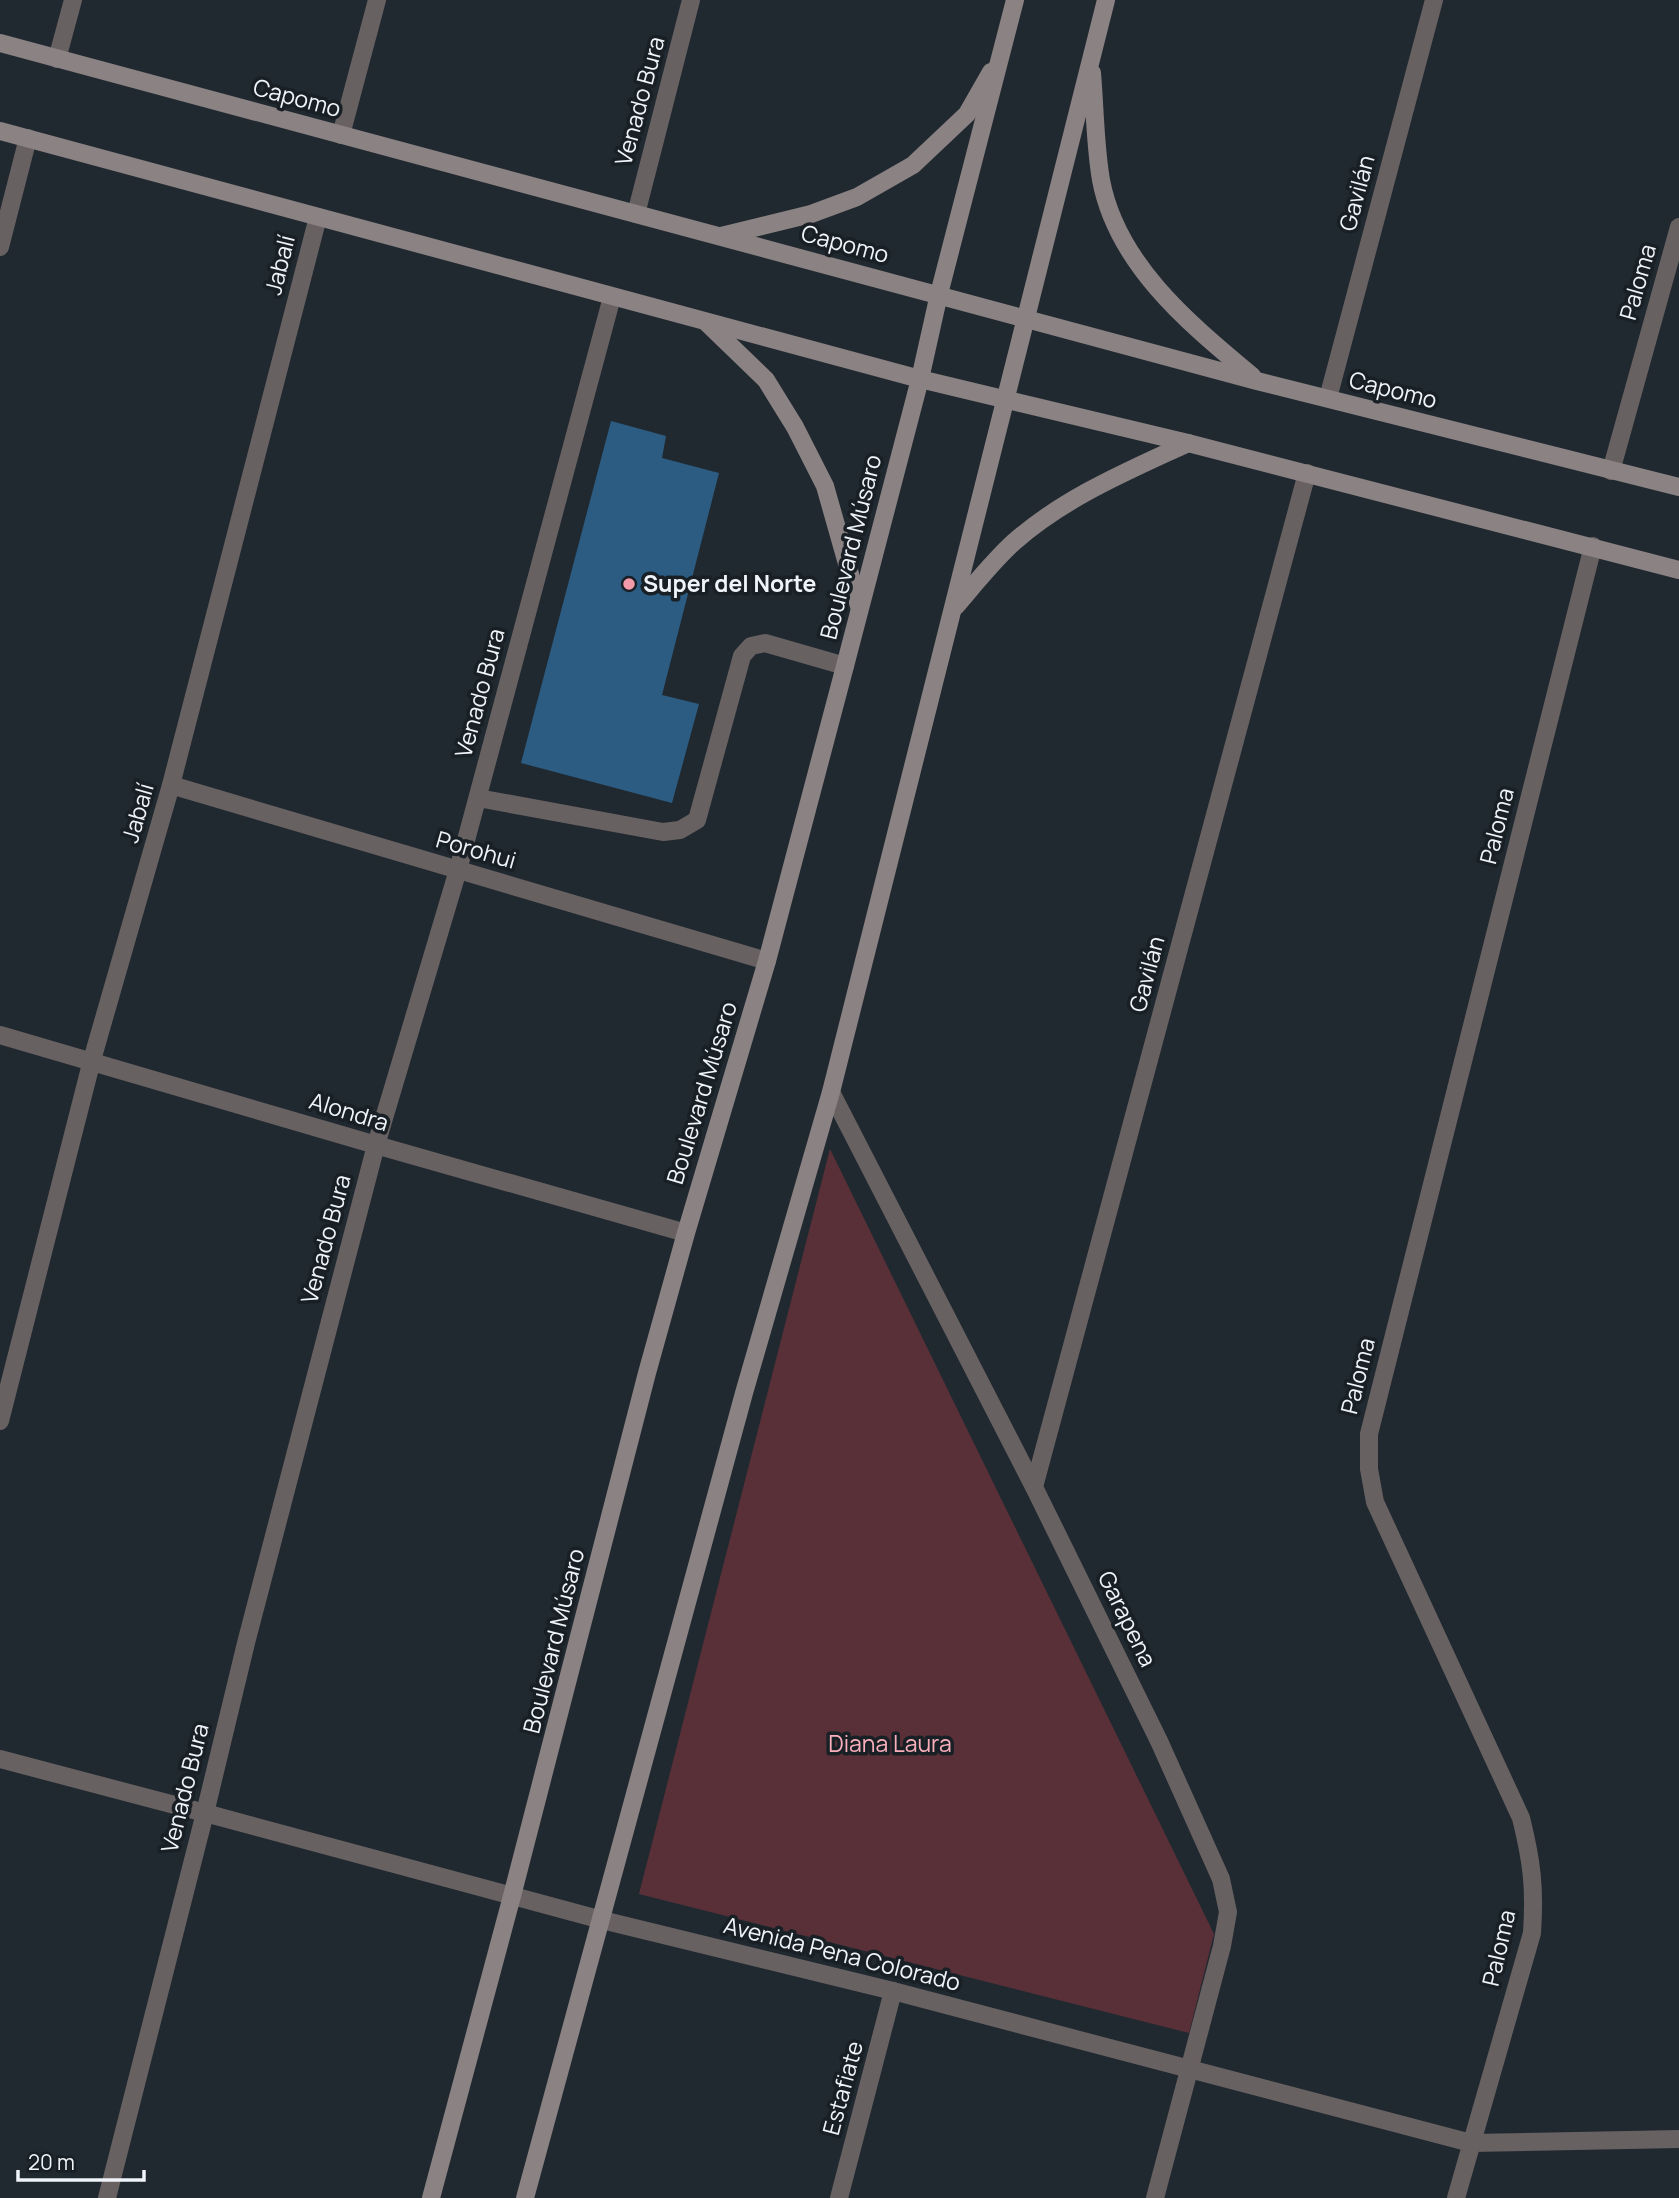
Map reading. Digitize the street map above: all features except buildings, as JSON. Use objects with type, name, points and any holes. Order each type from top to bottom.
[{"type":"street","points":[[57,59],[73,0]]},
{"type":"street","points":[[341,135],[377,0]]},
{"type":"street","name":"Venado Bura","points":[[636,214],[691,0]]},
{"type":"street","name":"Boulevard Músaro","points":[[430,2198],[686,1233],[767,961],[920,379],[939,294],[1016,0]]},
{"type":"street","points":[[525,2198],[744,1393],[831,1092],[1106,0]]},
{"type":"street","name":"Gavilán","points":[[1328,398],[1434,0]]},
{"type":"street","name":"Capomo","points":[[0,43],[1257,381],[1679,487]]},
{"type":"street","points":[[719,237],[811,215],[857,197],[913,165],[967,114],[1003,51]]},
{"type":"street","points":[[1090,56],[1101,180],[1113,222],[1132,255],[1167,299],[1196,329],[1257,381]]},
{"type":"street","points":[[0,131],[920,379],[1188,443],[1679,570]]},
{"type":"street","points":[[0,247],[28,138]]},
{"type":"street","name":"Jabalí","points":[[0,1421],[92,1060],[171,785],[318,217]]},
{"type":"street","name":"Paloma","points":[[1611,471],[1679,227]]},
{"type":"street","name":"Venado Bura","points":[[107,2198],[246,1643],[376,1145],[458,870],[612,297]]},
{"type":"street","points":[[703,320],[766,380],[795,427],[825,486],[859,607]]},
{"type":"street","points":[[953,608],[1014,542],[1061,506],[1188,443]]},
{"type":"street","name":"Gavilán","points":[[1034,1487],[1307,473]]},
{"type":"street","name":"Paloma","points":[[1457,2198],[1532,1933],[1534,1896],[1531,1858],[1521,1818],[1375,1502],[1368,1469],[1368,1434],[1593,546]]},
{"type":"street","points":[[478,798],[663,832],[680,830],[697,820],[742,656],[751,646],[765,643],[845,666]]},
{"type":"street","name":"Porohui","points":[[171,785],[767,961]]},
{"type":"street","name":"Alondra","points":[[0,1035],[686,1233]]},
{"type":"street","name":"Garapena","points":[[831,1092],[1034,1487],[1159,1741],[1221,1879],[1228,1912],[1222,1946],[1156,2198]]},
{"type":"street","name":"Avenida Pena Colorado","points":[[0,1759],[602,1920],[893,1991],[1471,2143],[1679,2139]]},
{"type":"street","name":"Estafiate","points":[[839,2198],[893,1991]]},
{"type":"green space","name":"Diana Laura","points":[[830,1149],[1214,1934],[1189,2033],[639,1894]]},
{"type":"place","name":"Super del Norte","points":[[629,584]]}]
